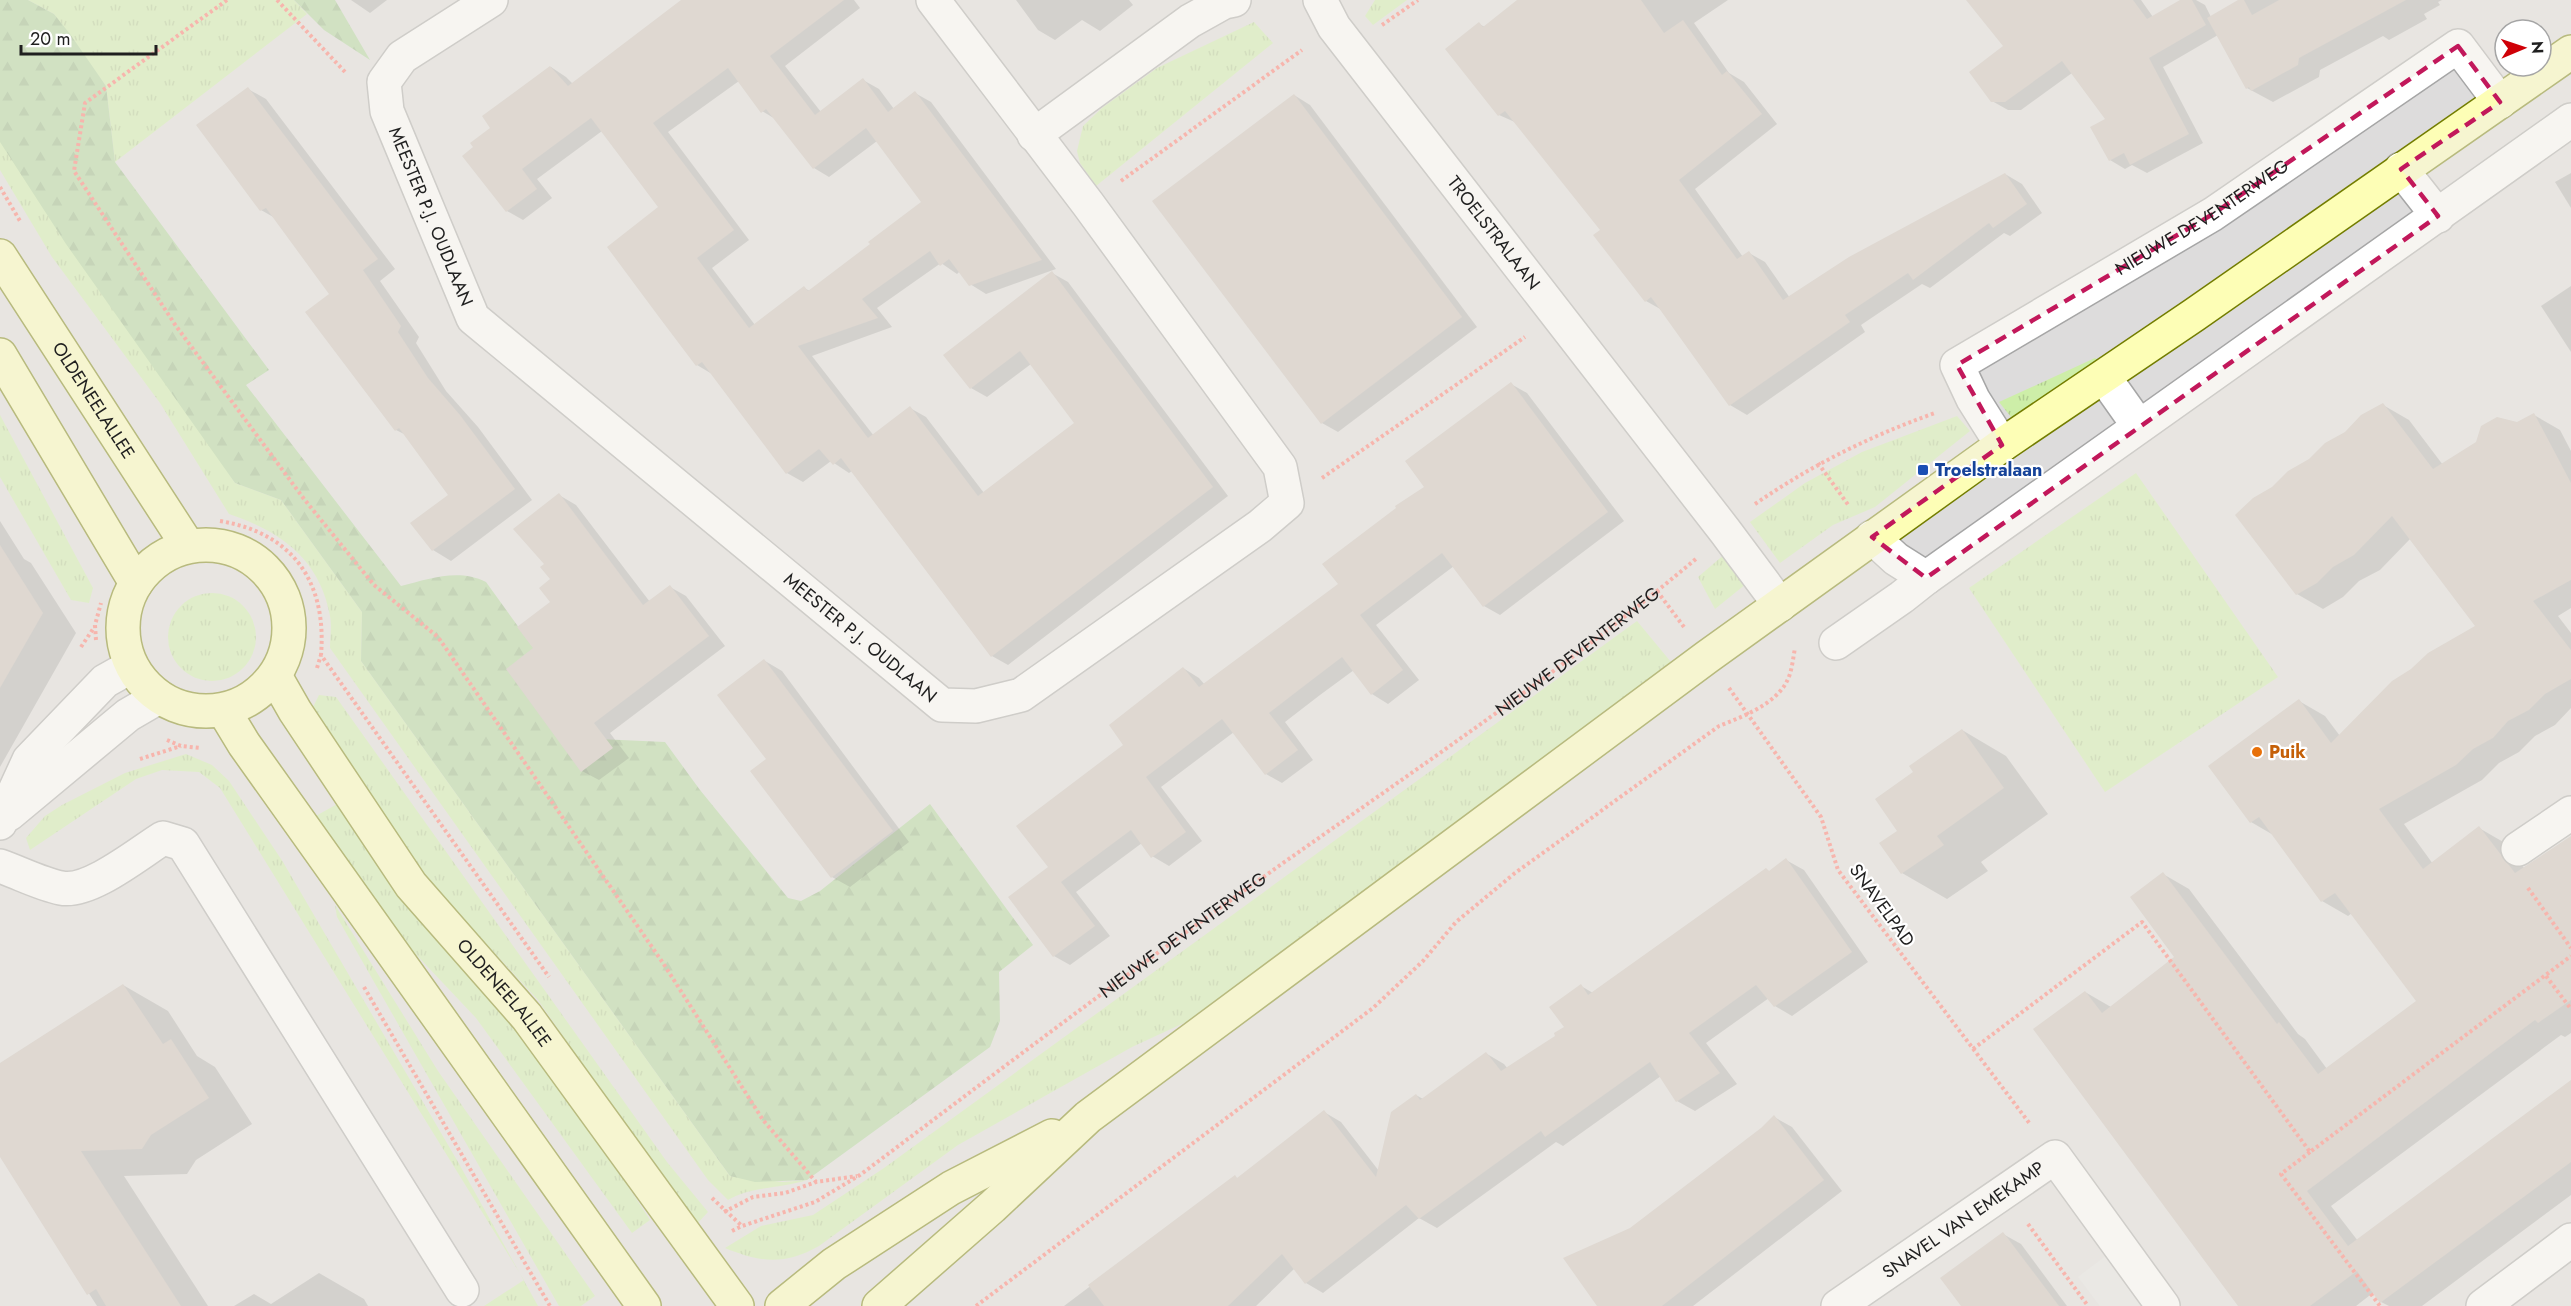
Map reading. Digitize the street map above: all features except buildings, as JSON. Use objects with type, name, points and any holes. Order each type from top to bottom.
[{"type":"street","points":[[384,82],[402,57],[491,0]]},
{"type":"street","points":[[933,0],[1088,204],[1280,467],[1287,503]]},
{"type":"street","points":[[1034,135],[1190,21],[1224,2],[1234,0]]},
{"type":"street","name":"TROELSTRALAAN","points":[[1328,14],[1780,606]]},
{"type":"street","name":"NIEUWE DEVENTERWEG","points":[[2002,445],[1973,399],[1957,364],[2213,214],[2458,46],[2500,102]]},
{"type":"street","points":[[879,1306],[992,1207],[1089,1117],[1707,657],[2002,445],[2104,377],[2571,52]]},
{"type":"street","name":"MEESTER P.J. OUDLAAN","points":[[384,82],[387,111],[473,318],[942,705],[976,706],[1021,695],[1260,526],[1287,503]]},
{"type":"street","points":[[1836,643],[2571,120]]},
{"type":"street","points":[[2402,169],[2438,216]]},
{"type":"street","name":"OLDENEELALLEE","points":[[0,256],[180,536]]},
{"type":"street","points":[[0,356],[129,572],[117,674],[29,760],[1,821]]},
{"type":"street","points":[[2104,377],[2138,426]]},
{"type":"street","points":[[117,674],[159,697],[190,710],[224,711],[252,698],[275,676],[287,650],[290,622],[282,594],[267,570],[244,554],[180,536],[158,560],[129,572]]},
{"type":"street","points":[[1872,537],[1896,559],[1926,578]]},
{"type":"street","name":"OLDENEELALLEE","points":[[275,676],[295,711],[411,885],[527,1017],[736,1306]]},
{"type":"street","points":[[1,821],[128,715],[159,697]]},
{"type":"street","points":[[224,711],[244,744],[644,1306]]},
{"type":"street","points":[[2518,849],[2571,813]]},
{"type":"street","points":[[0,866],[62,889],[75,888],[91,884],[163,838],[183,844],[462,1290]]},
{"type":"street","points":[[782,1306],[834,1264],[951,1188],[1089,1117]]},
{"type":"street","name":"SNAVEL VAN EMEKAMP","points":[[1838,1306],[2055,1157],[2163,1306]]},
{"type":"street","points":[[2483,1306],[2571,1240]]},
{"type":"path","points":[[227,0],[86,103],[74,171],[176,326],[304,499],[374,585],[438,637],[663,963],[763,1120],[816,1182]]},
{"type":"path","points":[[277,0],[344,73],[384,82]]},
{"type":"path","points":[[1088,204],[1328,14]]},
{"type":"path","points":[[1287,503],[1558,314]]},
{"type":"path","points":[[1818,463],[1872,537]]},
{"type":"path","points":[[180,536],[197,521],[221,521],[247,527],[271,538],[292,555],[308,577],[319,602],[323,628],[321,655],[312,685],[295,711]]},
{"type":"path","name":"NIEUWE DEVENTERWEG","points":[[697,1253],[742,1226],[815,1202],[860,1175],[1164,947],[1480,723],[1601,634],[1657,591],[1725,531]]},
{"type":"path","points":[[117,674],[96,654],[96,625],[103,591],[129,572]]},
{"type":"path","points":[[321,655],[551,980]]},
{"type":"path","name":"SNAVELPAD","points":[[1707,657],[1821,817],[1838,870],[2055,1157]]},
{"type":"path","points":[[976,1306],[1373,1008],[1423,961],[1456,922],[1515,873],[1719,726],[1748,714]]},
{"type":"path","points":[[128,715],[153,734],[181,746],[216,749],[244,744]]},
{"type":"path","points":[[2518,849],[2517,873],[2571,948]]},
{"type":"path","points":[[1973,1048],[2142,922],[2310,1152]]},
{"type":"path","points":[[2380,1306],[2281,1174],[2571,956]]},
{"type":"path","points":[[2546,976],[2571,1009]]},
{"type":"path","points":[[363,986],[550,1306]]},
{"type":"path","points":[[725,1212],[753,1197],[785,1193],[816,1182],[860,1175]]},
{"type":"path","points":[[2005,1192],[2088,1306]]},
{"type":"path","points":[[710,1196],[742,1226]]},
{"type":"highlighted area","points":[[2458,46],[2500,102],[2401,169],[2438,216],[1926,578],[1872,537],[2002,445],[1957,365],[2213,214]]},
{"type":"shaded area","points":[[0,0],[2571,0],[2571,1306],[0,1306]]},
{"type":"shaded area","points":[[2107,1255],[2144,1306],[2100,1306],[2078,1277]]},
{"type":"green space","points":[[0,0],[28,0],[54,14],[106,86],[115,162],[269,370],[246,385],[401,586],[454,575],[486,582],[599,739],[665,742],[700,790],[788,898],[801,901],[820,891],[930,804],[1033,945],[999,972],[1000,1021],[990,1047],[807,1180],[755,1182],[730,1176],[361,661],[362,612],[281,500],[235,483],[66,244],[0,142]]},
{"type":"green space","points":[[28,0],[294,0],[307,14],[115,162],[106,86],[54,14]]},
{"type":"green space","points":[[294,0],[335,0],[370,60],[324,30]]},
{"type":"green space","points":[[1375,0],[1407,0],[1373,25],[1365,16]]},
{"type":"green space","points":[[1254,22],[1273,43],[1096,186],[1080,163],[1077,151],[1083,126],[1102,108],[1157,68]]},
{"type":"green space","points":[[0,123],[235,483],[281,500],[362,612],[361,661],[730,1176],[783,1182],[807,1180],[746,1192],[728,1200],[708,1180],[330,648],[331,620],[325,596],[307,563],[281,539],[265,529],[229,514],[160,403],[52,257],[0,170]]},
{"type":"green space","points":[[2095,358],[2098,360],[2023,414],[2011,417],[1999,402]]},
{"type":"green space","points":[[0,415],[93,588],[89,603],[71,600],[0,477]]},
{"type":"green space","points":[[1957,416],[1970,431],[1875,507],[1833,525],[1780,563],[1750,522],[1805,483],[1862,452]]},
{"type":"green space","points":[[2136,473],[2278,677],[2105,792],[1969,588]]},
{"type":"green space","points":[[1726,553],[1746,584],[1715,609],[1698,577]]},
{"type":"green space","points":[[212,593],[237,600],[249,612],[256,637],[249,662],[237,674],[212,681],[187,674],[175,662],[168,637],[175,612],[187,600]]},
{"type":"green space","points":[[1637,621],[1671,662],[1186,1022],[1132,1047],[958,1145],[819,1246],[807,1252],[773,1260],[750,1257],[725,1248],[761,1226],[813,1215],[884,1168]]},
{"type":"green space","points":[[319,695],[336,697],[667,1162],[708,1212],[695,1226],[538,1000],[455,910],[416,863],[311,711]]},
{"type":"green space","points":[[186,754],[212,765],[229,781],[283,862],[520,1273],[220,788],[199,772],[162,770],[136,779],[30,850],[26,838],[45,816],[62,805],[125,773]]},
{"type":"green space","points":[[339,803],[500,1008],[614,1166],[650,1220],[632,1233],[476,1018],[393,930],[314,817]]},
{"type":"green space","points":[[335,905],[438,1071],[595,1296],[581,1306],[559,1306],[337,917]]},
{"type":"green space","points":[[524,1280],[538,1306],[484,1306]]},
{"type":"place","name":"Troelstralaan","points":[[1923,470]]},
{"type":"place","name":"Puik","points":[[2257,752]]}]
